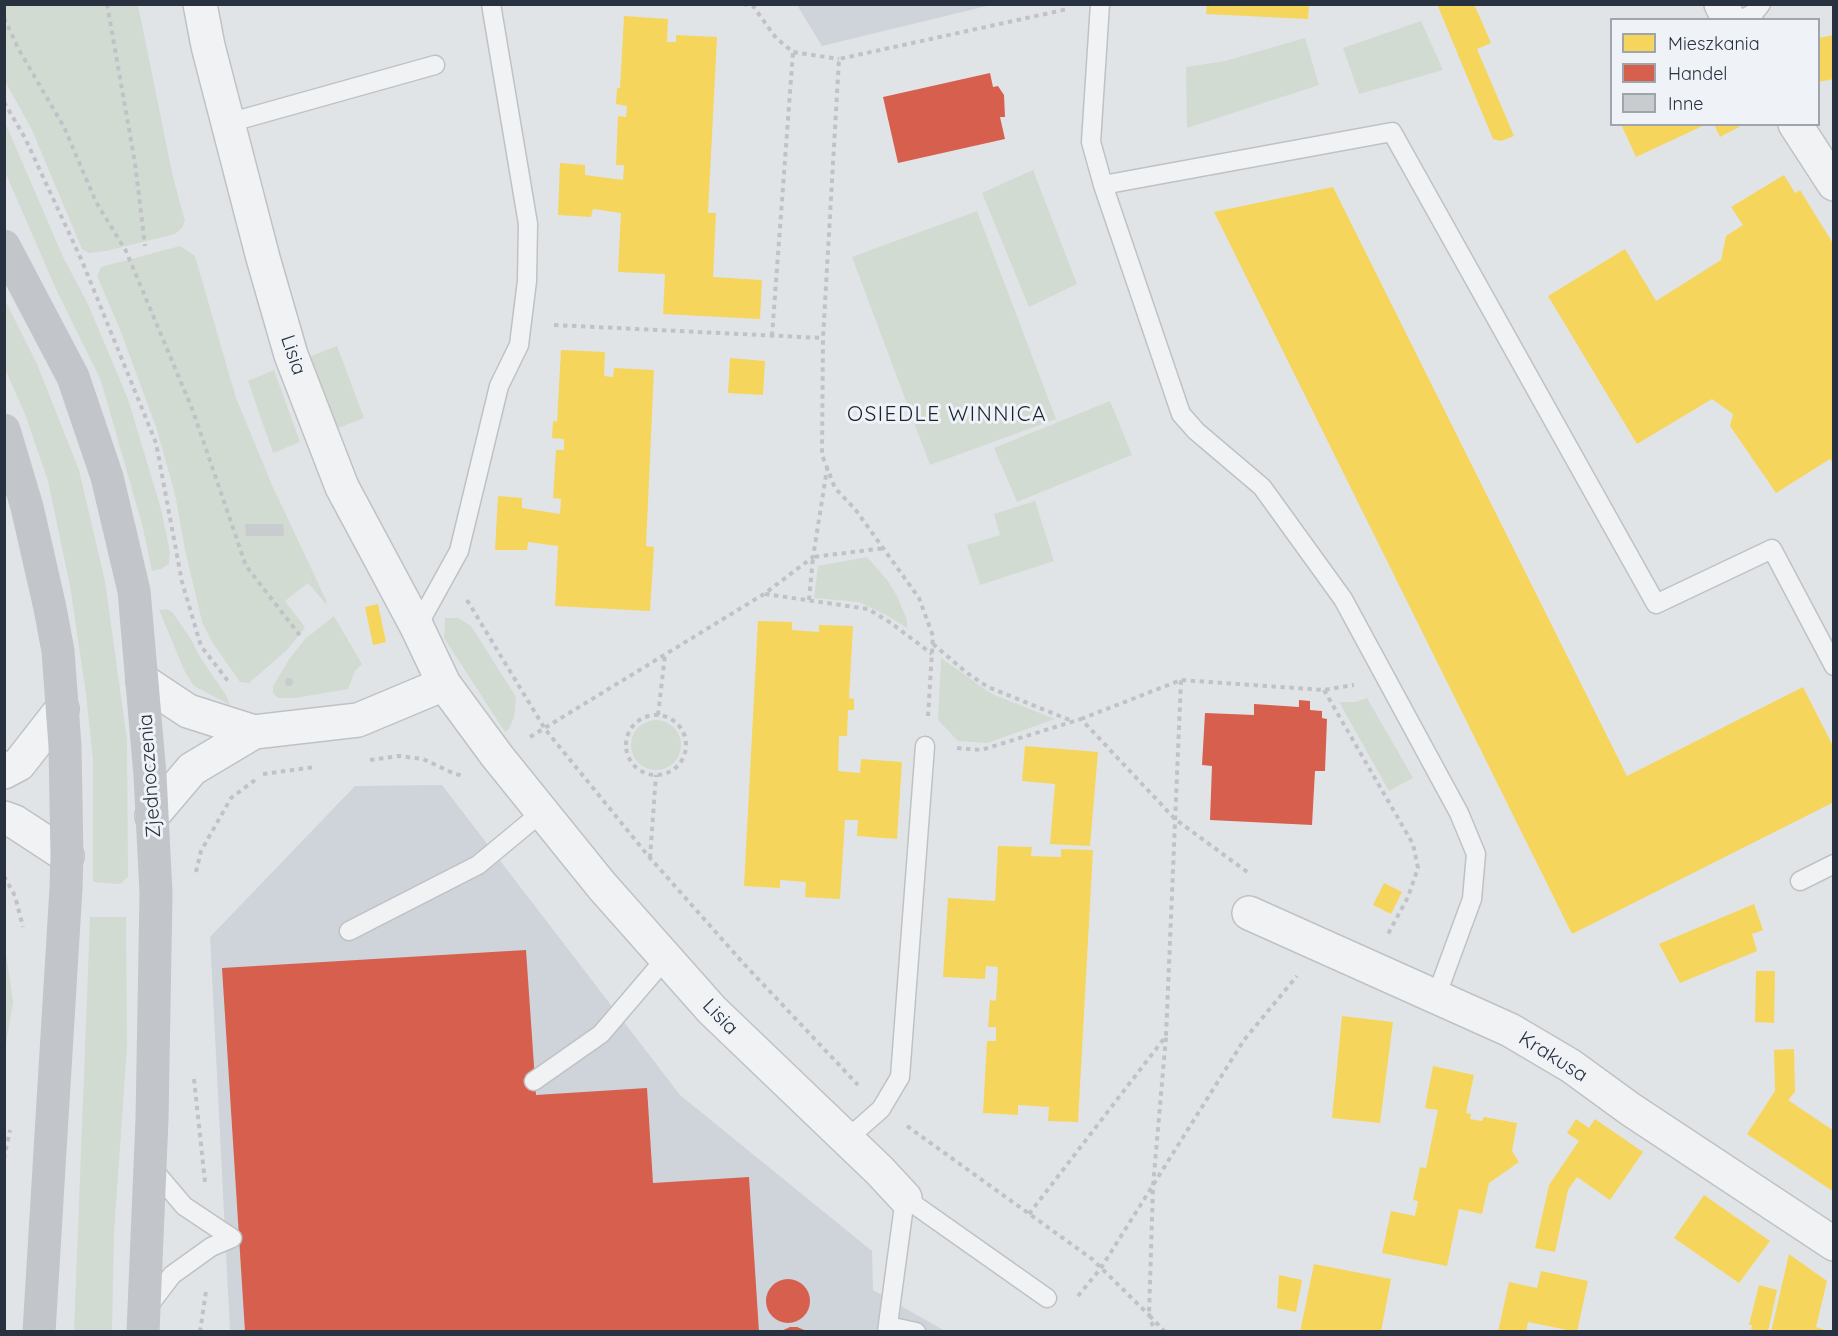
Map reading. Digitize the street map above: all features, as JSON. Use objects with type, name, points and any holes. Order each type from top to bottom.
[{"type":"main road","name":"Zjednoczenia","points":[[4,246],[73,377],[107,477],[134,591],[143,681],[156,893],[150,1165],[143,1322]]},
{"type":"main road","points":[[4,430],[27,507],[50,608],[58,651],[65,746],[67,856],[39,1332]]},
{"type":"street","name":"Lisia","points":[[200,4],[228,123],[291,355],[342,487],[417,627],[444,684],[497,756],[602,886],[712,1010],[905,1198]]},
{"type":"street","points":[[1721,4],[1728,18]]},
{"type":"street","points":[[1796,126],[1833,184]]},
{"type":"street","points":[[143,681],[188,711],[254,732],[358,720],[444,684]]},
{"type":"street","points":[[4,772],[19,764],[62,709]]},
{"type":"street","points":[[152,816],[192,769],[254,732]]},
{"type":"street","points":[[4,818],[15,822],[67,856]]},
{"type":"street","name":"Krakusa","points":[[1249,913],[1510,1030],[1571,1066],[1630,1109],[1833,1244]]},
{"type":"lane","points":[[417,627],[459,550],[499,386],[519,345],[527,281],[528,224],[491,4]]},
{"type":"lane","points":[[1100,4],[1091,142],[1103,185],[1181,414],[1196,431],[1262,487],[1343,599],[1459,813],[1476,854],[1472,898],[1436,997]]},
{"type":"lane","points":[[1745,18],[1754,13],[1761,4]]},
{"type":"lane","points":[[228,123],[435,65]]},
{"type":"lane","points":[[1103,185],[1392,132],[1656,604],[1772,549],[1833,666]]},
{"type":"lane","points":[[846,1140],[881,1109],[900,1077],[926,746]]},
{"type":"lane","points":[[349,931],[478,865],[542,812]]},
{"type":"lane","points":[[1800,881],[1833,864]]},
{"type":"lane","points":[[534,1081],[601,1034],[666,958]]},
{"type":"lane","points":[[143,1322],[172,1275],[211,1247],[232,1238],[183,1206],[150,1165]]},
{"type":"lane","points":[[905,1198],[888,1329],[916,1332]]},
{"type":"lane","name":"Lisia","points":[[905,1198],[1047,1298]]},
{"type":"path","points":[[107,4],[135,163],[145,246]]},
{"type":"path","points":[[743,4],[752,5],[776,38],[793,52],[839,59],[1078,7]]},
{"type":"path","points":[[4,18],[18,50],[64,127],[96,202],[126,251],[193,411],[246,566],[302,639]]},
{"type":"path","points":[[772,336],[793,52]]},
{"type":"path","points":[[839,59],[823,338],[822,455],[835,488],[855,509],[919,598],[933,636],[926,746],[981,750],[1081,719],[1181,680],[1324,690],[1385,679]]},
{"type":"path","points":[[4,102],[25,138],[82,261],[156,443],[182,582],[201,646],[233,688]]},
{"type":"path","points":[[519,345],[556,324],[823,338]]},
{"type":"path","points":[[809,600],[813,557],[828,469]]},
{"type":"path","points":[[526,739],[764,594],[813,557],[885,549]]},
{"type":"path","points":[[764,594],[868,609],[932,654]]},
{"type":"path","points":[[467,599],[545,729],[650,858],[744,964],[881,1109],[1092,1258],[1165,1332]]},
{"type":"path","points":[[933,644],[967,673],[988,687],[1072,722]]},
{"type":"path","points":[[658,715],[665,655]]},
{"type":"path","points":[[1155,1332],[1149,1316],[1153,1186],[1166,1036],[1181,680]]},
{"type":"path","points":[[1324,690],[1413,844],[1418,868],[1408,897],[1370,968]]},
{"type":"path","points":[[658,715],[676,721],[682,728],[687,746],[685,756],[673,770],[656,775],[646,773],[631,762],[626,744],[633,726],[640,720],[658,715]]},
{"type":"path","points":[[1081,719],[1175,819],[1255,878]]},
{"type":"path","points":[[365,760],[399,756],[423,759],[455,774],[470,775]]},
{"type":"path","points":[[260,764],[262,774]]},
{"type":"path","points":[[195,873],[201,851],[231,798],[262,774],[320,767]]},
{"type":"path","points":[[650,858],[656,775]]},
{"type":"path","points":[[15,896],[26,897]]},
{"type":"path","points":[[1072,1303],[1101,1268],[1244,1040],[1305,967]]},
{"type":"path","points":[[1029,1214],[1166,1036]]},
{"type":"path","points":[[194,1074],[210,1225]]},
{"type":"path","points":[[200,1332],[211,1247]]},
{"type":"shaded area","points":[[4,5],[138,5],[173,177],[185,221],[182,228],[175,234],[106,251],[89,253],[82,249],[32,130],[5,81]]},
{"type":"shaded area","points":[[797,5],[991,5],[822,46]]},
{"type":"shaded area","points":[[1421,21],[1443,70],[1359,94],[1343,48]]},
{"type":"shaded area","points":[[1305,38],[1319,85],[1187,128],[1186,67],[1225,61]]},
{"type":"shaded area","points":[[4,120],[64,259],[87,302],[128,399],[161,509],[170,552],[169,564],[161,569],[152,571],[143,528],[101,381],[56,289],[5,172]]},
{"type":"shaded area","points":[[1033,170],[1077,284],[1029,307],[982,193]]},
{"type":"shaded area","points":[[977,211],[1056,419],[930,465],[852,257]]},
{"type":"shaded area","points":[[180,246],[195,256],[236,398],[272,485],[327,602],[326,604],[308,583],[285,601],[305,627],[286,651],[249,683],[240,682],[212,642],[202,622],[175,494],[156,427],[119,327],[97,276],[101,267]]},
{"type":"shaded area","points":[[4,298],[37,364],[79,470],[105,581],[127,740],[128,877],[120,884],[93,882],[93,761],[70,586],[48,481],[25,414],[5,369]]},
{"type":"shaded area","points":[[337,346],[364,418],[336,429],[309,357]]},
{"type":"shaded area","points":[[274,370],[300,442],[273,453],[248,381]]},
{"type":"shaded area","points":[[1110,401],[1132,455],[1017,502],[994,448]]},
{"type":"shaded area","points":[[1035,501],[1054,561],[980,585],[967,545],[1000,535],[994,514]]},
{"type":"shaded area","points":[[867,557],[888,581],[897,596],[907,620],[907,628],[859,602],[814,598],[818,566]]},
{"type":"shaded area","points":[[167,609],[173,613],[192,641],[230,705],[194,686],[185,672],[159,610]]},
{"type":"shaded area","points":[[334,616],[362,664],[355,671],[348,689],[295,698],[278,698],[273,693],[273,686],[290,658],[305,639]]},
{"type":"shaded area","points":[[445,618],[458,618],[471,626],[516,697],[514,717],[509,729],[505,732],[444,638]]},
{"type":"shaded area","points":[[941,658],[992,694],[1055,719],[987,743],[958,741],[938,720]]},
{"type":"shaded area","points":[[1367,698],[1413,778],[1389,791],[1339,702],[1356,702]]},
{"type":"shaded area","points":[[656,720],[674,727],[681,745],[674,763],[656,770],[638,763],[631,745],[638,727]]},
{"type":"shaded area","points":[[442,785],[680,1095],[872,1251],[873,1290],[945,1331],[230,1331],[210,937],[355,786]]},
{"type":"shaded area","points":[[90,917],[126,917],[127,1047],[114,1233],[112,1331],[74,1331]]},
{"type":"shaded area","points":[[5,946],[13,1002],[4,1051]]},
{"type":"building: Mieszkania","points":[[1207,4],[1309,4],[1308,19],[1206,14]]},
{"type":"building: Mieszkania","points":[[1437,4],[1474,4],[1491,43],[1477,49],[1514,136],[1501,141],[1493,139]]},
{"type":"building: Mieszkania","points":[[624,16],[668,19],[667,42],[676,42],[676,35],[717,37],[708,213],[716,213],[713,277],[762,280],[760,319],[663,314],[665,274],[618,272],[621,213],[593,209],[591,217],[558,215],[560,163],[585,165],[585,175],[623,180],[624,165],[616,165],[618,116],[626,117],[627,106],[616,104],[617,88],[620,88]]},
{"type":"building: Mieszkania","points":[[1834,35],[1834,79],[1820,82],[1820,38]]},
{"type":"building: Mieszkania","points":[[1622,126],[1703,126],[1636,157]]},
{"type":"building: Mieszkania","points":[[1715,126],[1739,126],[1739,127],[1720,137]]},
{"type":"building: Mieszkania","points":[[1784,175],[1795,193],[1800,190],[1834,245],[1834,465],[1830,459],[1776,493],[1730,426],[1733,414],[1712,399],[1637,444],[1548,296],[1625,249],[1656,301],[1721,260],[1726,236],[1743,225],[1731,207]]},
{"type":"building: Mieszkania","points":[[1333,187],[1627,776],[1803,687],[1834,748],[1834,802],[1572,934],[1214,212]]},
{"type":"building: Mieszkania","points":[[561,350],[605,352],[604,376],[613,377],[614,368],[654,370],[646,546],[654,547],[650,611],[555,606],[558,546],[528,542],[527,550],[495,550],[498,496],[522,498],[522,508],[560,514],[561,499],[553,498],[556,450],[564,450],[564,439],[552,438],[553,421],[557,422]]},
{"type":"building: Mieszkania","points":[[730,358],[765,361],[763,395],[728,393]]},
{"type":"building: Mieszkania","points":[[378,604],[386,642],[373,645],[365,607]]},
{"type":"building: Mieszkania","points":[[758,621],[792,622],[792,630],[819,632],[819,625],[853,626],[849,698],[854,699],[854,710],[848,710],[847,736],[839,736],[838,771],[860,773],[861,759],[902,762],[897,839],[857,836],[858,820],[845,820],[840,899],[805,897],[806,882],[780,880],[780,888],[744,886]]},
{"type":"building: Mieszkania","points":[[1025,746],[1098,752],[1090,846],[1050,844],[1055,784],[1022,781]]},
{"type":"building: Mieszkania","points":[[998,846],[1032,847],[1031,856],[1061,857],[1061,849],[1093,850],[1078,1122],[1048,1121],[1049,1107],[1018,1105],[1018,1115],[983,1113],[987,1041],[996,1041],[996,1027],[988,1027],[990,1000],[996,1001],[998,967],[986,966],[985,979],[943,977],[948,898],[995,901]]},
{"type":"building: Mieszkania","points":[[1384,883],[1402,892],[1391,914],[1373,905]]},
{"type":"building: Mieszkania","points":[[1754,904],[1763,930],[1752,934],[1757,951],[1680,983],[1659,944]]},
{"type":"building: Mieszkania","points":[[1756,971],[1775,971],[1774,1023],[1755,1022]]},
{"type":"building: Mieszkania","points":[[1342,1016],[1393,1022],[1380,1123],[1332,1118]]},
{"type":"building: Mieszkania","points":[[1794,1049],[1795,1092],[1788,1100],[1834,1131],[1834,1192],[1747,1134],[1775,1091],[1774,1050]]},
{"type":"building: Mieszkania","points":[[1433,1066],[1474,1075],[1466,1113],[1471,1114],[1470,1119],[1482,1121],[1484,1117],[1517,1123],[1512,1151],[1519,1162],[1489,1183],[1482,1214],[1459,1209],[1447,1266],[1382,1253],[1391,1211],[1415,1216],[1418,1201],[1413,1200],[1420,1167],[1426,1168],[1438,1110],[1425,1108]]},
{"type":"building: Mieszkania","points":[[1576,1119],[1589,1128],[1595,1119],[1643,1152],[1610,1200],[1577,1177],[1568,1190],[1555,1252],[1535,1248],[1549,1185],[1579,1141],[1567,1133]]},
{"type":"building: Mieszkania","points":[[1704,1195],[1770,1241],[1739,1283],[1674,1238]]},
{"type":"building: Mieszkania","points":[[1789,1254],[1827,1281],[1816,1327],[1832,1332],[1771,1332]]},
{"type":"building: Mieszkania","points":[[1314,1264],[1391,1279],[1381,1332],[1300,1332]]},
{"type":"building: Mieszkania","points":[[1541,1271],[1588,1281],[1577,1332],[1528,1322],[1526,1332],[1498,1332],[1509,1282],[1537,1288]]},
{"type":"building: Mieszkania","points":[[1279,1275],[1302,1280],[1296,1312],[1277,1308]]},
{"type":"building: Mieszkania","points":[[1759,1285],[1777,1290],[1768,1332],[1751,1332],[1752,1325],[1749,1325]]},
{"type":"building: Handel","points":[[990,73],[993,87],[998,86],[1004,95],[1005,117],[1000,117],[1005,139],[898,163],[883,97]]},
{"type":"building: Handel","points":[[1299,700],[1310,701],[1310,710],[1322,711],[1322,718],[1327,719],[1325,771],[1315,771],[1312,825],[1210,820],[1212,766],[1202,765],[1205,713],[1254,715],[1254,704],[1299,707]]},
{"type":"building: Handel","points":[[526,950],[536,1095],[647,1088],[653,1183],[749,1177],[759,1332],[245,1332],[222,968]]},
{"type":"building: Handel","points":[[788,1279],[797,1280],[804,1285],[809,1292],[809,1310],[804,1317],[797,1322],[788,1323],[779,1322],[772,1317],[767,1310],[766,1301],[767,1292],[772,1285],[779,1280]]},
{"type":"building: Handel","points":[[790,1327],[797,1327],[809,1332],[779,1332]]},
{"type":"building: Inne","points":[[245,524],[283,524],[284,536],[246,536]]},
{"type":"building: Inne","points":[[289,678],[293,682],[289,686],[285,682]]},
{"type":"district","name":"OSIEDLE WINNICA","points":[[947,415]]}]
